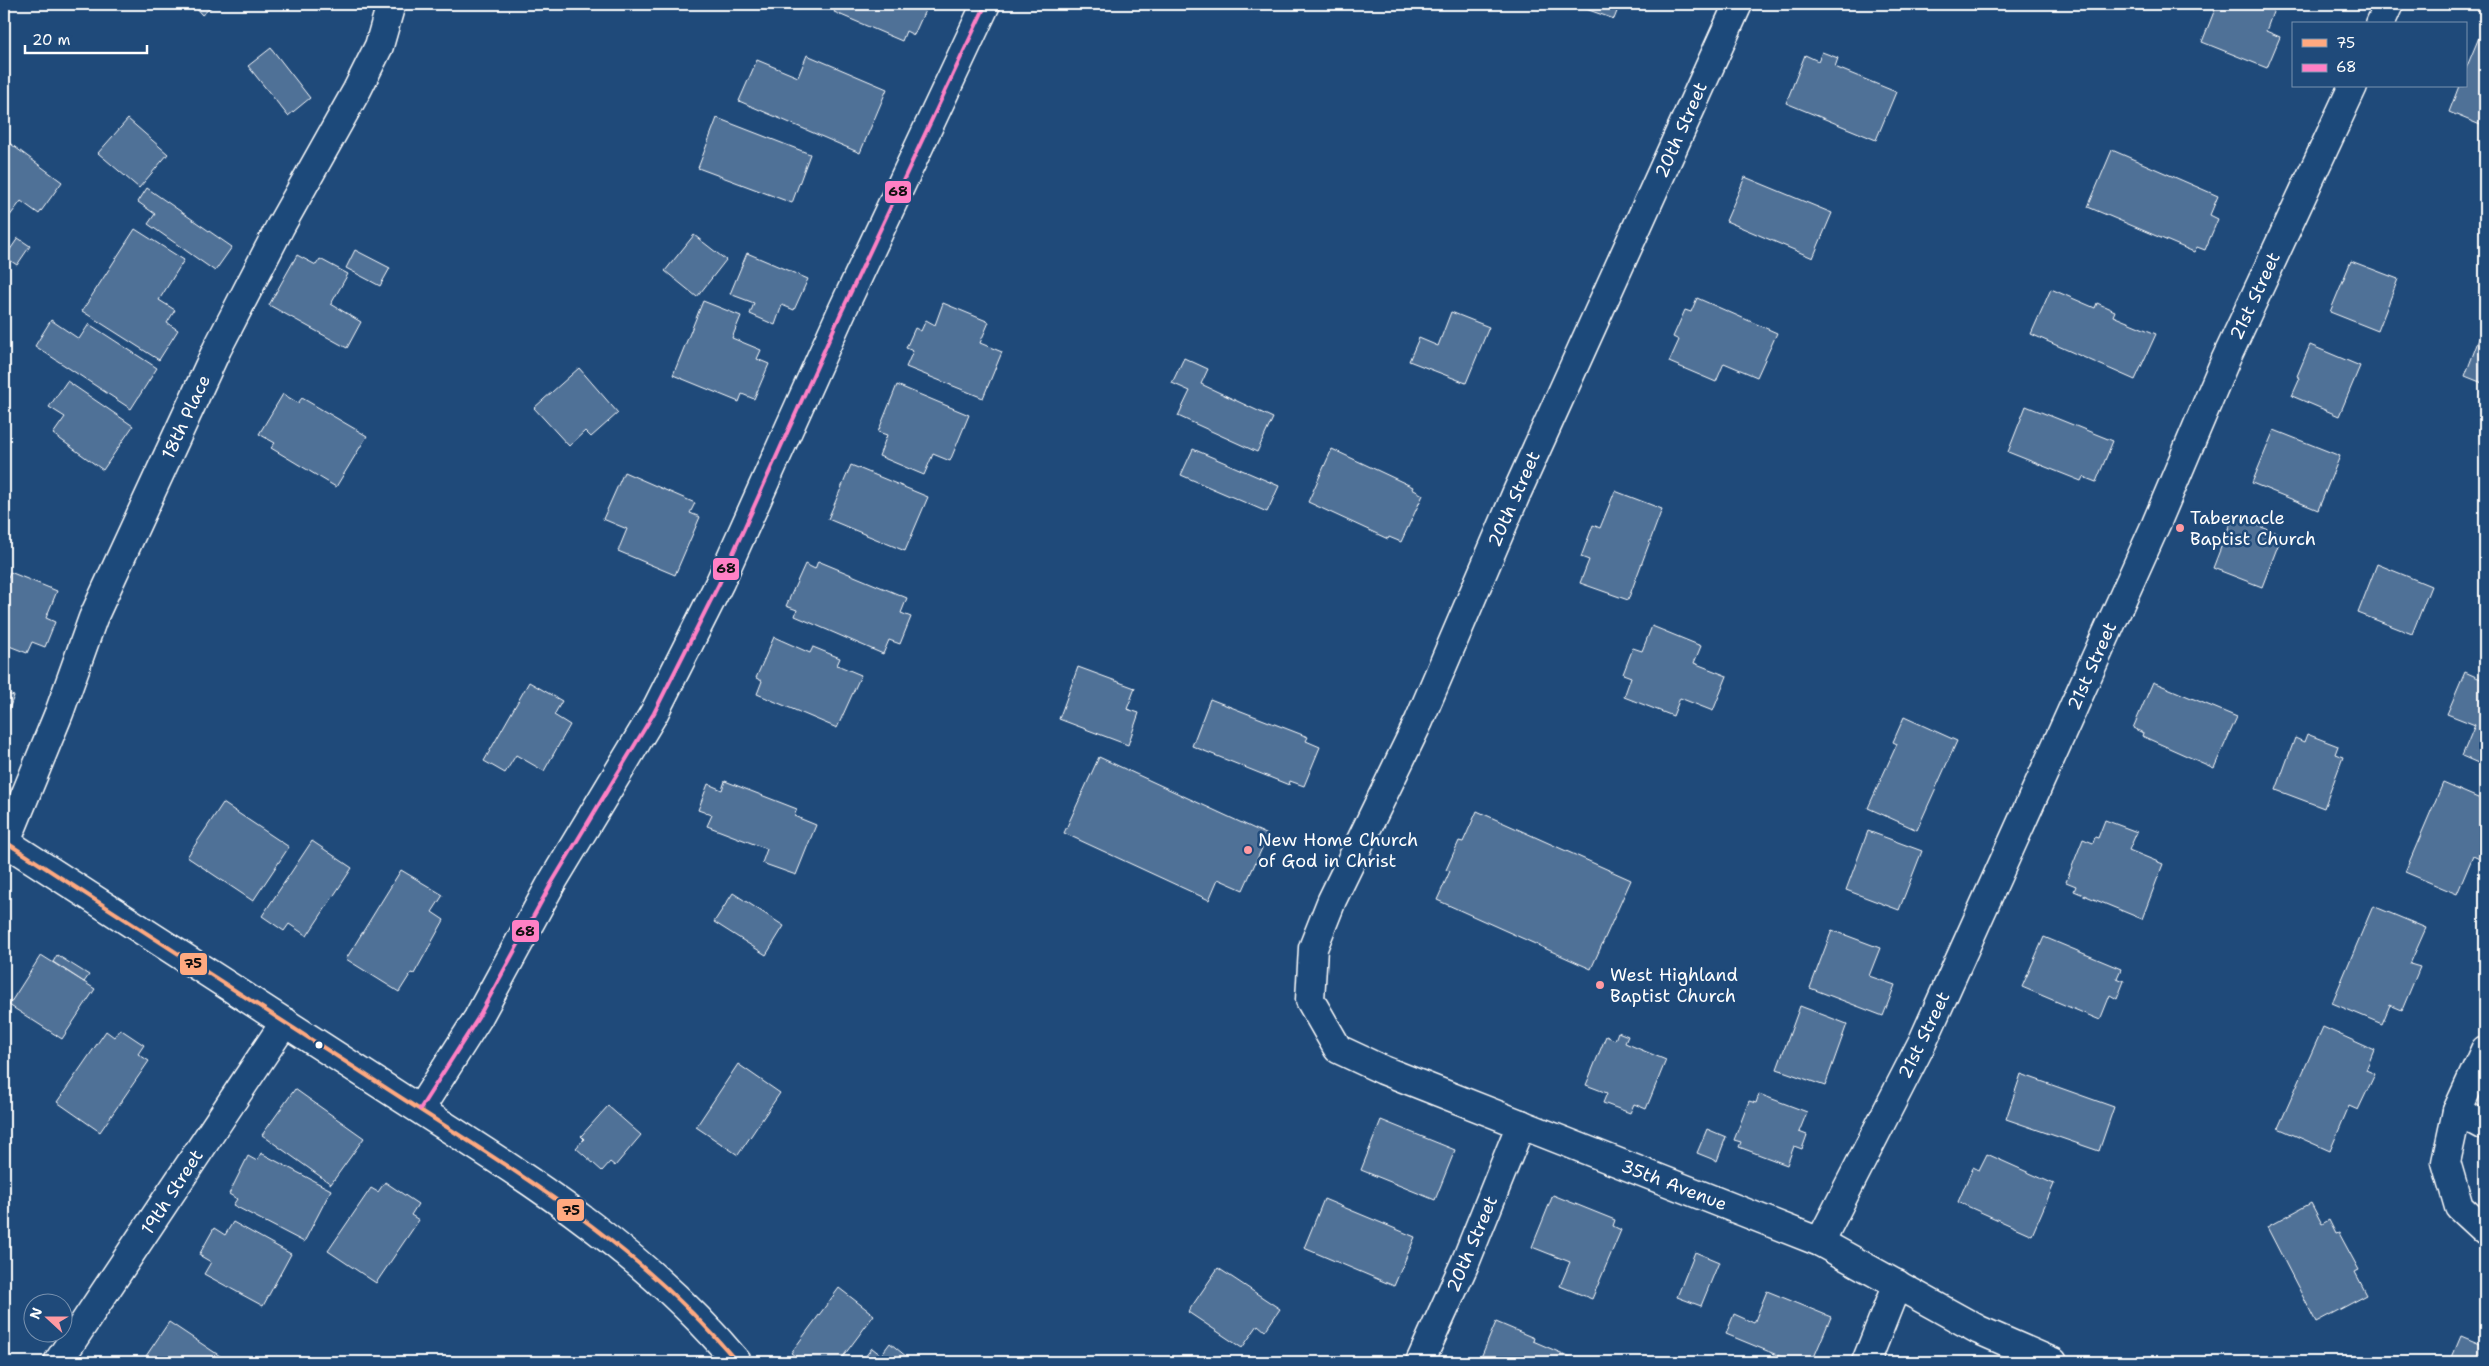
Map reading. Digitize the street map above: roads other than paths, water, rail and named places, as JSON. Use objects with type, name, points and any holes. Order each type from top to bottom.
[{"type":"street","name":"18th Place","points":[[5,841],[59,713],[97,609],[217,349],[280,227],[357,90],[378,46],[391,4]]},
{"type":"street","points":[[420,1109],[478,1018],[551,884],[654,714],[720,582],[840,313],[986,4]]},
{"type":"street","name":"20th Street","points":[[1310,1000],[1314,948],[1332,900],[1419,721],[1521,483],[1738,4]]},
{"type":"street","points":[[2381,22],[2389,4]]},
{"type":"street","name":"21st Street","points":[[1820,1242],[1923,1041],[2152,533],[2225,362],[2352,88]]},
{"type":"street","points":[[5,841],[508,1166],[581,1216],[679,1299],[737,1362]]},
{"type":"street","name":"35th Avenue","points":[[1310,1000],[1338,1049],[1521,1124],[1820,1242],[1979,1330],[2053,1362]]},
{"type":"street","name":"19th Street","points":[[58,1362],[285,1022]]},
{"type":"street","points":[[2485,1050],[2457,1111],[2446,1162],[2459,1207],[2485,1231]]},
{"type":"street","points":[[2457,1111],[2485,1126]]},
{"type":"street","name":"20th Street","points":[[1420,1362],[1465,1263],[1521,1124]]},
{"type":"street","points":[[1866,1362],[1897,1284]]},
{"type":"place","name":"Tabernacle Baptist Church","points":[[2180,528]]},
{"type":"place","name":"New Home Church of God in Christ","points":[[1248,850]]},
{"type":"place","name":"West Highland Baptist Church","points":[[1600,985]]}]
